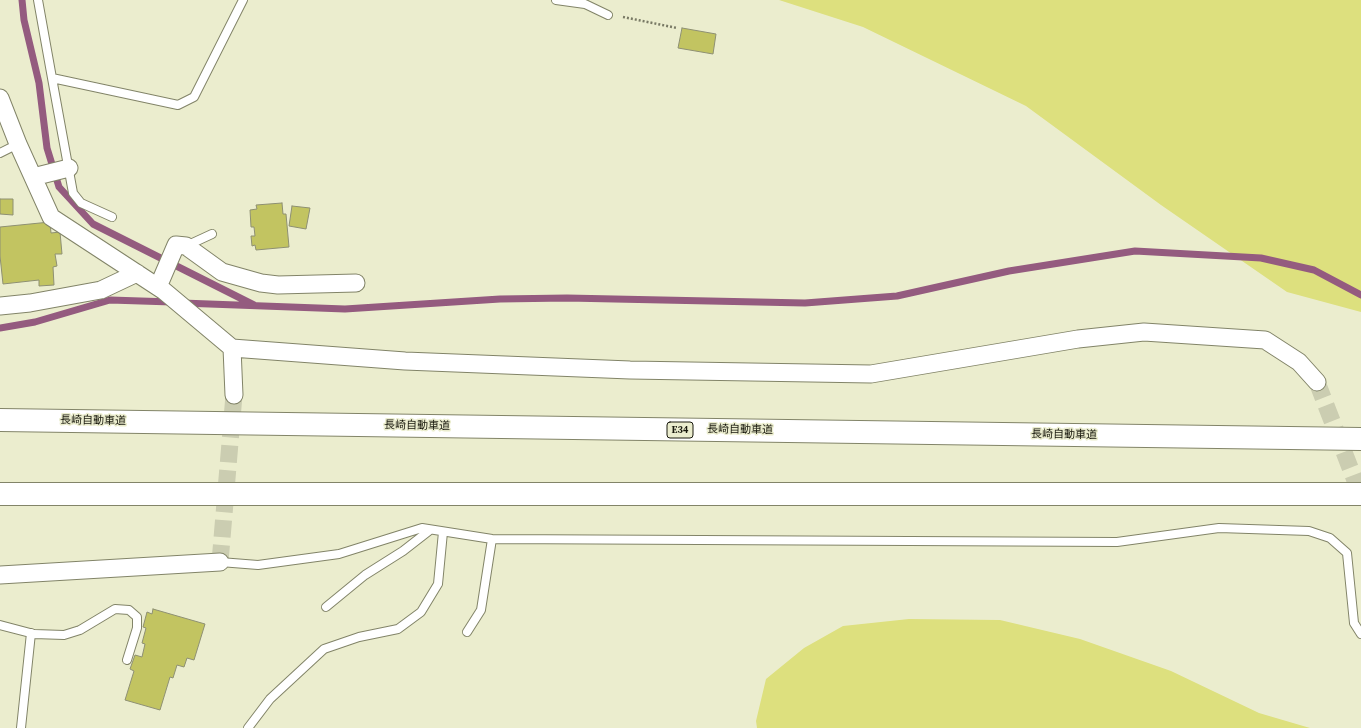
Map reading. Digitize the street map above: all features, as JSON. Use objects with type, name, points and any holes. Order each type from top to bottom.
[{"type":"highway","name":"長崎自動車道","points":[[0,420],[1361,439]]},
{"type":"highway","points":[[0,494],[1361,494]]},
{"type":"street","points":[[0,98],[18,144],[36,176],[51,217],[137,273],[161,284],[232,348],[405,361],[630,370],[871,374],[1078,339],[1144,332],[1265,340],[1299,362],[1317,382]]},
{"type":"street","points":[[36,176],[68,169]]},
{"type":"street","points":[[161,284],[181,247],[222,272],[261,283],[278,285],[356,283]]},
{"type":"street","points":[[0,306],[30,303],[101,290],[137,273]]},
{"type":"street","points":[[232,348],[234,395]]},
{"type":"street","points":[[0,575],[220,562]]},
{"type":"lane","points":[[38,0],[73,193],[81,203],[112,217]]},
{"type":"lane","points":[[52,78],[178,105],[194,96],[244,0]]},
{"type":"lane","points":[[556,0],[585,4],[608,14]]},
{"type":"lane","points":[[0,153],[18,144]]},
{"type":"lane","points":[[181,247],[212,234]]},
{"type":"lane","points":[[220,562],[258,565],[339,554],[422,528],[492,539],[1117,542],[1219,528],[1309,532],[1330,538],[1348,553],[1354,623],[1361,634]]},
{"type":"lane","points":[[326,607],[365,575],[403,551],[430,530]]},
{"type":"lane","points":[[248,728],[270,699],[324,649],[359,637],[398,629],[421,612],[438,584],[442,532]]},
{"type":"lane","points":[[467,632],[481,610],[492,539]]},
{"type":"lane","points":[[0,625],[31,633],[64,635],[80,630],[115,609],[129,610],[137,617],[137,628],[127,660]]},
{"type":"lane","points":[[21,728],[31,633]]},
{"type":"path","points":[[608,14],[678,28]]},
{"type":"green space","points":[[779,0],[1361,0],[1361,312],[1287,292],[1161,205],[1026,106],[863,27]]},
{"type":"green space","points":[[909,619],[1000,620],[1080,639],[1171,671],[1259,713],[1310,728],[757,728],[756,721],[766,679],[804,648],[843,626]]},
{"type":"building","points":[[682,28],[716,34],[713,54],[678,48]]},
{"type":"building","points":[[0,199],[13,199],[13,215],[0,214]]},
{"type":"building","points":[[282,203],[283,214],[286,214],[289,247],[256,250],[255,245],[252,246],[251,236],[255,236],[254,227],[251,227],[250,210],[257,209],[256,205]]},
{"type":"building","points":[[292,206],[310,208],[306,229],[289,226]]},
{"type":"building","points":[[50,222],[51,233],[60,232],[62,254],[55,254],[57,266],[53,267],[54,285],[39,286],[39,280],[3,284],[0,256],[0,227]]},
{"type":"building","points":[[153,609],[205,624],[194,660],[187,658],[184,667],[177,665],[173,678],[170,677],[160,710],[125,700],[134,671],[130,669],[135,655],[142,657],[145,644],[142,643],[146,628],[143,627],[147,612],[152,614]]},
{"type":"waterway","points":[[22,0],[24,20],[39,83],[47,148],[59,187],[93,224],[254,305]]},
{"type":"waterway","points":[[182,303],[345,309],[500,299],[567,298],[805,303],[897,296],[1009,271],[1135,251],[1261,258],[1314,270],[1361,295]]},
{"type":"waterway","points":[[0,328],[35,322],[110,300],[172,302]]},
{"type":"tunnel","points":[[1317,382],[1361,496]]},
{"type":"tunnel","points":[[220,562],[234,395]]}]
